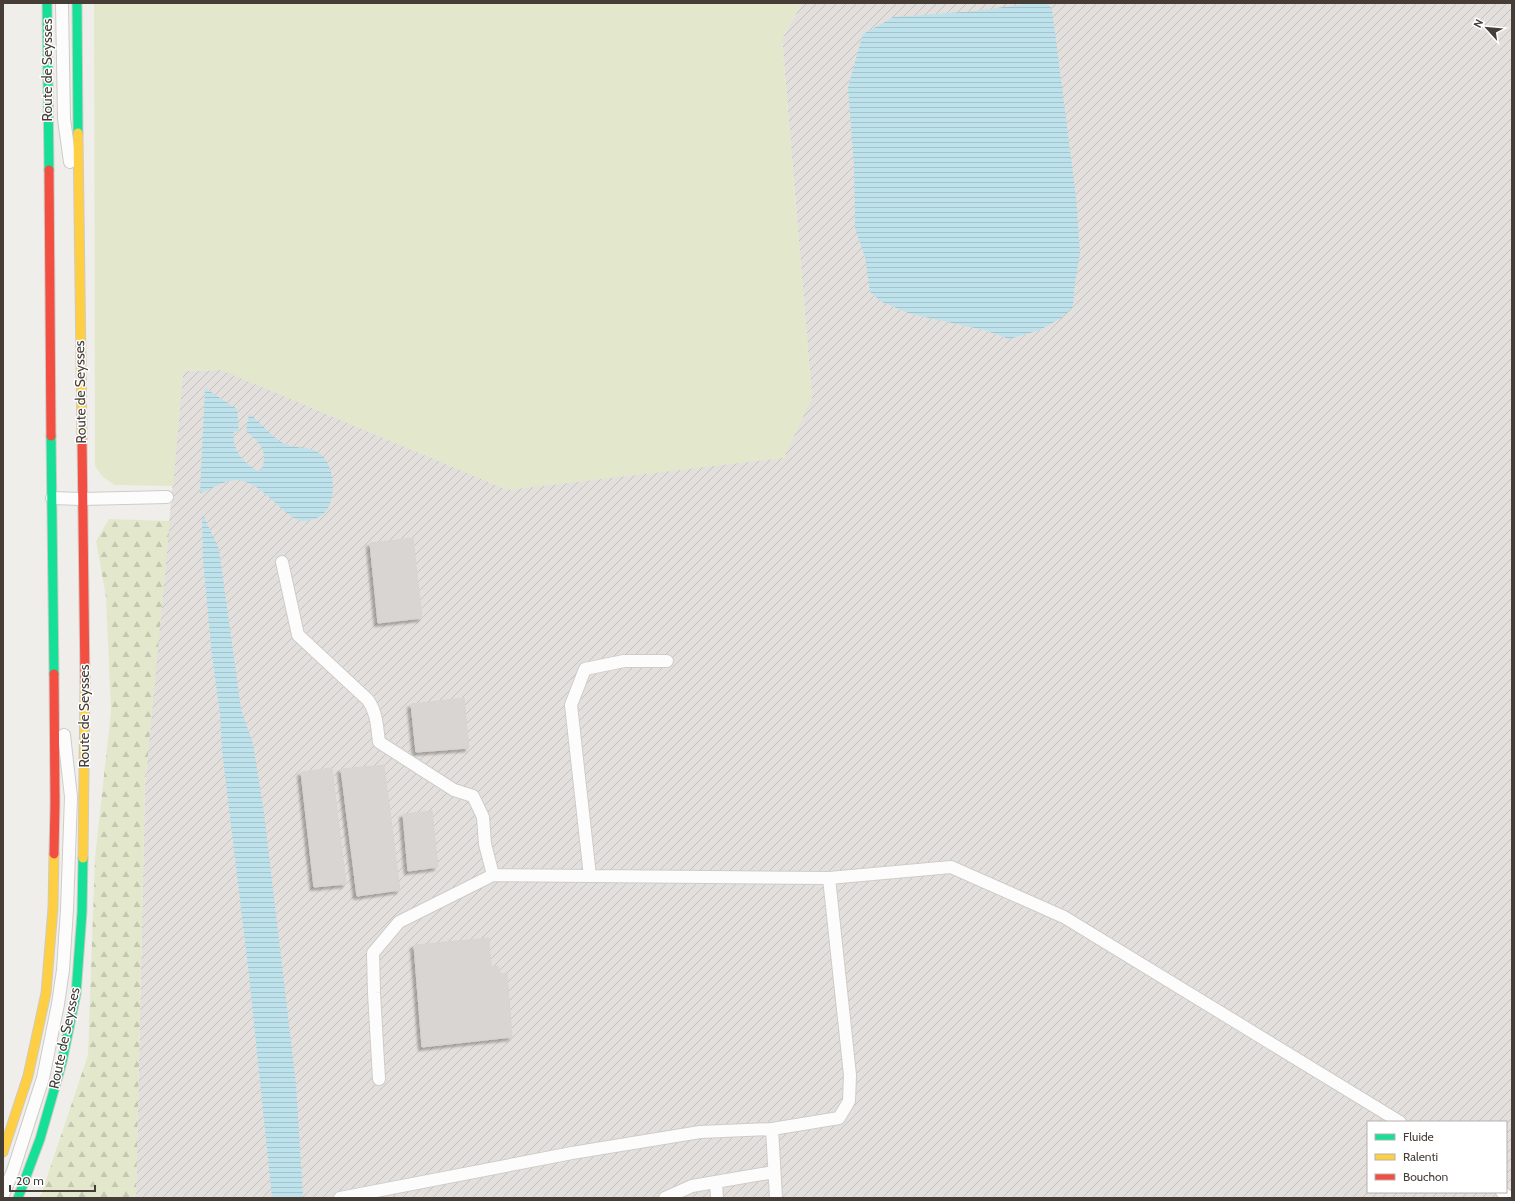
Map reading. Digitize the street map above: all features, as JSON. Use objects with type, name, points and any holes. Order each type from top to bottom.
[{"type":"main road","name":"Route de Seysses","points":[[3,1152],[28,1076],[46,992],[53,908],[55,803],[47,3]]},
{"type":"main road","name":"Route de Seysses","points":[[18,1198],[40,1139],[62,1062],[76,994],[82,912],[85,724],[78,225],[77,3]]},
{"type":"lane","name":"Route de Seysses","points":[[62,3],[64,119],[78,225]]},
{"type":"lane","points":[[52,498],[82,499],[167,497]]},
{"type":"lane","points":[[282,562],[298,635],[368,700],[373,707],[377,718],[379,742],[454,790],[473,796],[483,817],[485,844],[493,875]]},
{"type":"lane","name":"Route de Seysses","points":[[3,1195],[13,1171],[43,1078],[58,1004],[63,970],[71,797],[53,640]]},
{"type":"lane","points":[[590,876],[571,704],[585,669],[624,662],[667,661]]},
{"type":"lane","points":[[379,1079],[373,953],[399,922],[493,875],[829,878],[951,868],[1064,917],[1398,1121]]},
{"type":"lane","points":[[340,1198],[572,1153],[700,1132],[772,1129],[839,1118],[849,1101],[850,1075],[834,941],[829,878]]},
{"type":"lane","points":[[772,1129],[776,1198]]},
{"type":"lane","points":[[665,1198],[692,1186],[774,1172]]},
{"type":"lane","points":[[716,1182],[717,1198]]},
{"type":"shaded area","points":[[802,3],[1512,3],[1512,1198],[136,1198],[145,786],[183,371],[221,370],[812,398],[782,39]]},
{"type":"green space","points":[[94,3],[802,3],[782,39],[812,398],[784,458],[507,490],[221,370],[183,371],[173,486],[114,485],[102,476],[95,466]]},
{"type":"green space","points":[[109,519],[170,521],[145,786],[136,1198],[40,1198],[88,1055],[95,858],[111,711],[106,597],[96,541]]},
{"type":"water","points":[[1033,3],[1047,3],[1052,9],[1076,197],[1080,253],[1073,307],[1061,318],[1040,330],[1009,339],[984,330],[911,314],[882,302],[870,292],[865,257],[855,228],[854,166],[848,87],[863,34],[894,17],[976,11]]},
{"type":"water","points":[[205,388],[237,409],[239,432],[234,431],[234,444],[236,450],[248,464],[258,471],[262,469],[264,457],[262,447],[246,431],[249,414],[274,437],[283,443],[291,446],[312,449],[322,455],[332,474],[333,482],[330,504],[323,514],[308,521],[296,519],[256,487],[247,482],[237,480],[228,481],[200,493]]},
{"type":"water","points":[[202,513],[219,549],[241,709],[253,744],[264,813],[296,1084],[303,1198],[272,1198],[249,975],[222,750],[220,713],[212,656],[203,560]]},
{"type":"building","points":[[413,538],[422,618],[378,623],[370,543]]},
{"type":"building","points":[[464,698],[469,748],[416,752],[411,704]]},
{"type":"building","points":[[384,765],[400,890],[357,896],[341,769]]},
{"type":"building","points":[[332,768],[346,884],[314,887],[301,772]]},
{"type":"building","points":[[432,811],[438,867],[408,871],[403,814]]},
{"type":"building","points":[[489,938],[491,966],[498,966],[500,974],[507,973],[512,1037],[422,1047],[414,945]]},
{"type":"traffic: fast","points":[[47,3],[49,170]]},
{"type":"traffic: fast","points":[[77,3],[78,133]]},
{"type":"traffic: fast","points":[[51,436],[54,674]]},
{"type":"traffic: fast","points":[[18,1198],[40,1139],[62,1062],[76,994],[82,912],[83,858]]},
{"type":"traffic: slow","points":[[78,133],[82,439]]},
{"type":"traffic: slow","points":[[83,858],[85,682]]},
{"type":"traffic: slow","points":[[3,1152],[28,1076],[46,993],[53,908],[54,854]]},
{"type":"traffic: jam","points":[[49,170],[51,436]]},
{"type":"traffic: jam","points":[[82,439],[85,682]]},
{"type":"traffic: jam","points":[[54,674],[54,854]]}]
